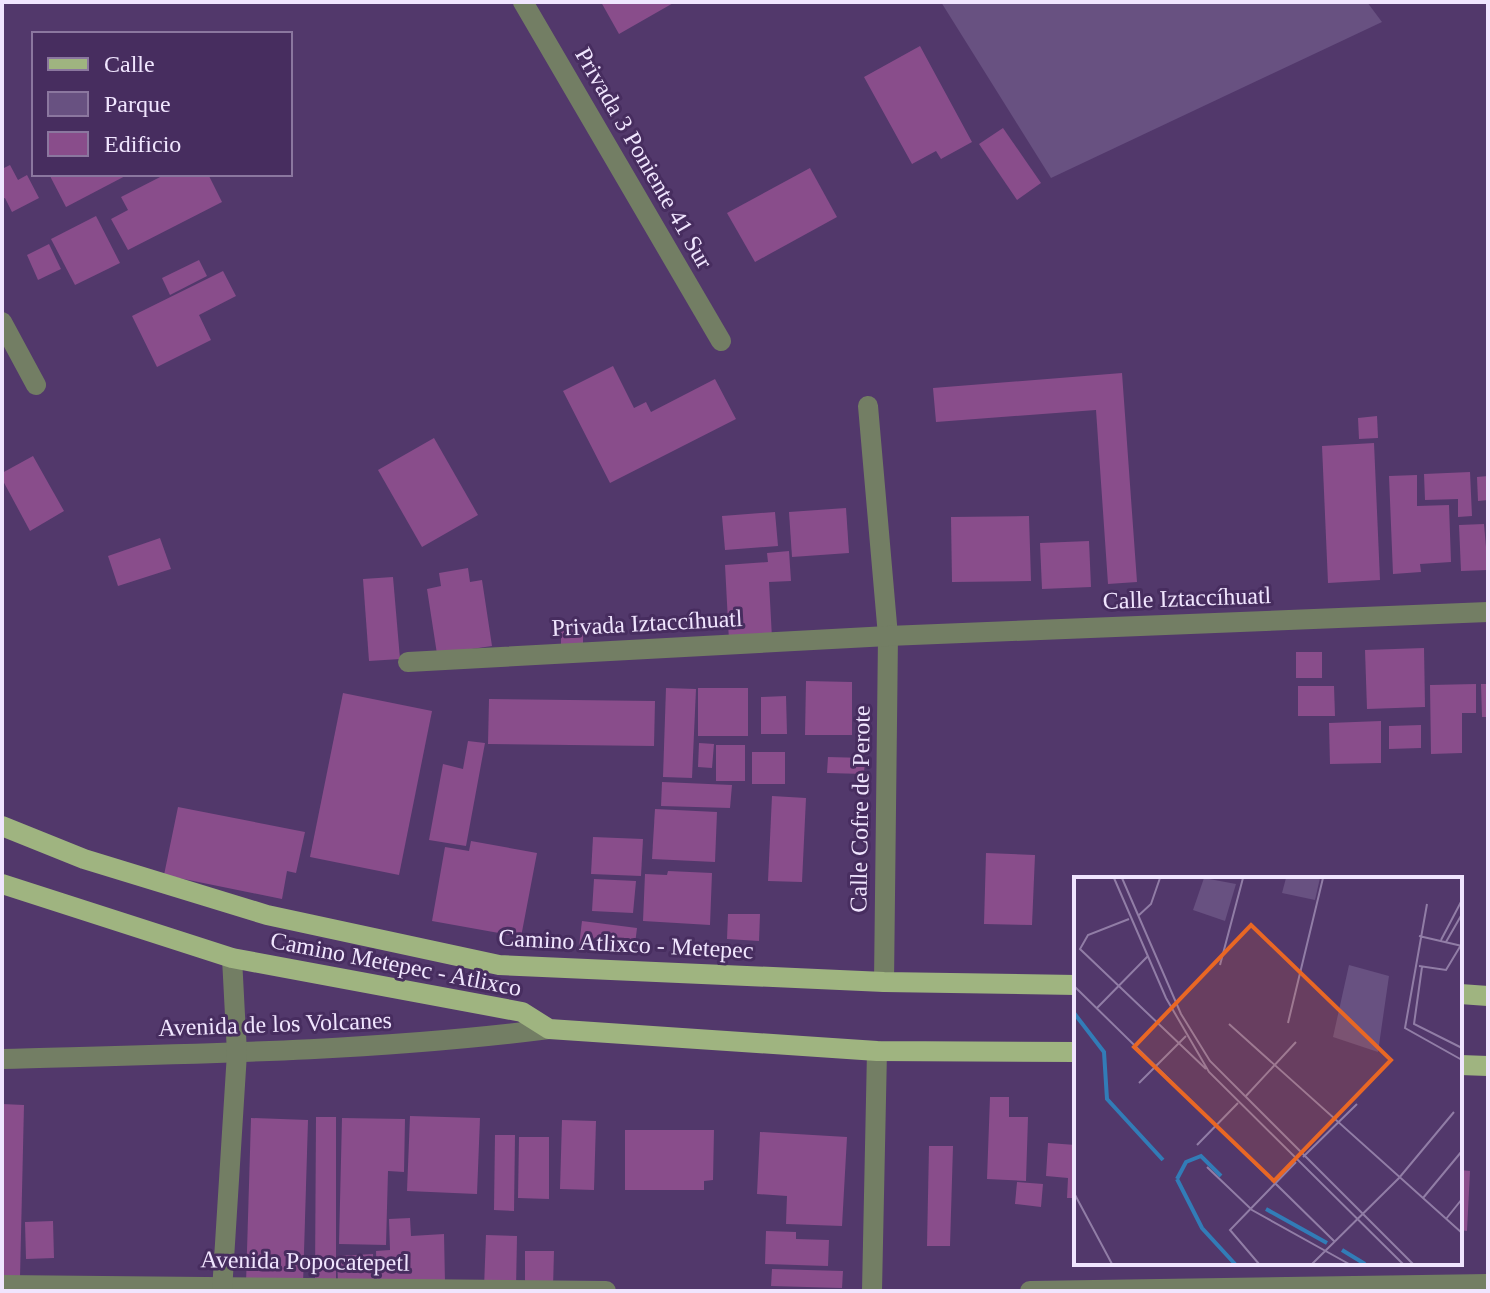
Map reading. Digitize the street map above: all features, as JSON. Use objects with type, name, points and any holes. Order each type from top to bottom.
[{"type":"main road","name":"Camino Atlixco - Metepec","points":[[2,826],[84,859],[267,915],[499,965],[884,982],[1074,985]]},
{"type":"main road","name":"Camino Metepec - Atlixco","points":[[2,884],[232,958],[522,1012],[549,1029],[877,1051],[1074,1052]]},
{"type":"main road","points":[[1462,994],[1488,996]]},
{"type":"main road","points":[[1462,1065],[1488,1066]]},
{"type":"street","name":"Privada 3 Poniente 41 Sur","points":[[523,2],[721,341]]},
{"type":"street","points":[[2,322],[36,385]]},
{"type":"street","name":"Calle Cofre de Perote","points":[[868,406],[888,636],[884,982]]},
{"type":"street","name":"Calle Iztaccíhuatl","points":[[888,636],[1488,612]]},
{"type":"street","name":"Privada Iztaccíhuatl","points":[[408,662],[888,636]]},
{"type":"street","points":[[222,1288],[237,1053],[232,958]]},
{"type":"street","name":"Avenida de los Volcanes","points":[[2,1059],[237,1053],[441,1043],[549,1029]]},
{"type":"street","points":[[872,1291],[877,1051]]},
{"type":"street","points":[[1030,1291],[1488,1284]]},
{"type":"street","name":"Avenida Popocatepetl","points":[[2,1285],[606,1291]]},
{"type":"green space","points":[[941,2],[1367,2],[1382,22],[1051,178]]},
{"type":"building","points":[[601,2],[675,2],[619,34]]},
{"type":"building","points":[[920,46],[972,142],[941,159],[936,151],[912,164],[864,77]]},
{"type":"building","points":[[1003,128],[1041,183],[1017,200],[979,144]]},
{"type":"building","points":[[10,165],[18,180],[27,175],[39,198],[12,212],[5,198],[2,199],[2,169]]},
{"type":"building","points":[[810,168],[837,217],[755,262],[727,213]]},
{"type":"building","points":[[50,176],[125,176],[66,207]]},
{"type":"building","points":[[162,176],[209,176],[222,202],[128,250],[111,219],[128,210],[121,197]]},
{"type":"building","points":[[96,216],[120,263],[75,285],[51,239]]},
{"type":"building","points":[[49,244],[61,269],[38,280],[27,255]]},
{"type":"building","points":[[199,260],[207,276],[170,295],[162,278]]},
{"type":"building","points":[[223,271],[236,296],[199,315],[211,340],[157,367],[132,316]]},
{"type":"building","points":[[613,366],[634,408],[646,402],[651,412],[715,379],[736,419],[610,483],[563,391]]},
{"type":"building","points":[[1122,373],[1137,582],[1108,584],[1096,410],[936,422],[933,388]]},
{"type":"building","points":[[1377,416],[1378,438],[1359,439],[1358,418]]},
{"type":"building","points":[[434,438],[478,515],[422,547],[378,470]]},
{"type":"building","points":[[1374,443],[1380,580],[1328,583],[1322,446]]},
{"type":"building","points":[[33,456],[64,511],[30,531],[2,479],[2,473]]},
{"type":"building","points":[[1470,472],[1472,516],[1458,517],[1458,499],[1425,500],[1424,474]]},
{"type":"building","points":[[1417,475],[1417,506],[1449,505],[1451,562],[1420,564],[1421,572],[1393,574],[1389,476]]},
{"type":"building","points":[[1488,476],[1488,500],[1478,501],[1477,477]]},
{"type":"building","points":[[846,508],[849,553],[792,557],[789,512]]},
{"type":"building","points":[[775,512],[778,546],[725,550],[722,516]]},
{"type":"building","points":[[1029,516],[1031,581],[952,582],[951,517]]},
{"type":"building","points":[[1484,524],[1488,570],[1461,571],[1459,525]]},
{"type":"building","points":[[160,538],[171,569],[118,586],[108,556]]},
{"type":"building","points":[[1089,541],[1091,587],[1042,589],[1040,543]]},
{"type":"building","points":[[789,551],[791,581],[769,582],[772,638],[729,641],[725,565],[768,562],[767,553]]},
{"type":"building","points":[[468,568],[470,582],[482,580],[492,646],[437,654],[427,589],[441,586],[439,573]]},
{"type":"building","points":[[393,577],[400,659],[369,661],[363,579]]},
{"type":"building","points":[[561,627],[583,627],[583,652],[561,652]]},
{"type":"building","points":[[1424,648],[1425,707],[1367,709],[1365,650]]},
{"type":"building","points":[[1296,652],[1322,652],[1322,678],[1296,678]]},
{"type":"building","points":[[806,681],[852,682],[852,735],[805,735]]},
{"type":"building","points":[[1476,684],[1476,713],[1462,713],[1462,753],[1431,754],[1430,685]]},
{"type":"building","points":[[1481,684],[1488,684],[1488,717],[1482,717]]},
{"type":"building","points":[[1298,686],[1334,686],[1335,716],[1298,716]]},
{"type":"building","points":[[666,688],[696,689],[692,778],[663,777]]},
{"type":"building","points":[[698,688],[748,688],[748,736],[698,736]]},
{"type":"building","points":[[343,693],[432,711],[399,875],[310,857]]},
{"type":"building","points":[[786,696],[787,734],[761,734],[761,697]]},
{"type":"building","points":[[489,699],[655,701],[654,746],[488,744]]},
{"type":"building","points":[[1381,721],[1381,763],[1330,764],[1329,723]]},
{"type":"building","points":[[1421,725],[1421,748],[1389,749],[1389,726]]},
{"type":"building","points":[[468,741],[485,743],[466,846],[429,840],[443,764],[463,769]]},
{"type":"building","points":[[699,743],[714,744],[712,768],[698,767]]},
{"type":"building","points":[[716,745],[745,745],[745,781],[716,781]]},
{"type":"building","points":[[752,752],[785,752],[785,784],[752,784]]},
{"type":"building","points":[[828,757],[865,758],[864,774],[827,773]]},
{"type":"building","points":[[662,782],[732,785],[730,808],[661,806]]},
{"type":"building","points":[[772,796],[806,798],[802,882],[768,881]]},
{"type":"building","points":[[178,807],[305,832],[296,873],[287,871],[282,899],[164,875]]},
{"type":"building","points":[[655,809],[717,812],[715,862],[652,859]]},
{"type":"building","points":[[593,837],[643,839],[641,876],[591,874]]},
{"type":"building","points":[[471,841],[537,853],[521,937],[432,921],[445,847],[469,851]]},
{"type":"building","points":[[986,853],[1035,855],[1032,925],[984,924]]},
{"type":"building","points":[[668,871],[712,873],[710,925],[643,921],[645,874],[667,875]]},
{"type":"building","points":[[594,879],[636,881],[633,913],[592,911]]},
{"type":"building","points":[[728,914],[760,914],[759,941],[727,939]]},
{"type":"building","points":[[582,921],[637,928],[634,952],[579,946]]},
{"type":"building","points":[[990,1097],[1009,1097],[1009,1117],[1028,1117],[1026,1181],[987,1179]]},
{"type":"building","points":[[2,1104],[24,1105],[20,1278],[2,1278]]},
{"type":"building","points":[[410,1116],[480,1118],[477,1194],[407,1191]]},
{"type":"building","points":[[316,1117],[336,1117],[336,1282],[315,1281]]},
{"type":"building","points":[[251,1118],[308,1120],[303,1285],[246,1284]]},
{"type":"building","points":[[342,1118],[405,1119],[404,1172],[388,1171],[386,1245],[339,1244]]},
{"type":"building","points":[[562,1120],[596,1121],[594,1190],[560,1189]]},
{"type":"building","points":[[625,1130],[714,1130],[713,1180],[704,1181],[704,1190],[625,1190]]},
{"type":"building","points":[[760,1132],[847,1137],[842,1226],[786,1224],[787,1196],[757,1194]]},
{"type":"building","points":[[495,1135],[515,1135],[514,1211],[494,1210]]},
{"type":"building","points":[[519,1137],[549,1137],[549,1199],[518,1198]]},
{"type":"building","points":[[1048,1143],[1074,1145],[1074,1198],[1067,1198],[1068,1178],[1046,1176]]},
{"type":"building","points":[[929,1146],[953,1146],[950,1246],[927,1246]]},
{"type":"building","points":[[1462,1170],[1470,1171],[1467,1231],[1462,1230]]},
{"type":"building","points":[[1017,1182],[1043,1184],[1041,1207],[1015,1204]]},
{"type":"building","points":[[410,1218],[411,1236],[444,1234],[445,1283],[377,1285],[376,1251],[390,1250],[389,1219]]},
{"type":"building","points":[[53,1221],[54,1258],[26,1259],[25,1222]]},
{"type":"building","points":[[766,1231],[796,1232],[796,1239],[829,1240],[828,1266],[765,1264]]},
{"type":"building","points":[[486,1235],[517,1236],[516,1289],[484,1288]]},
{"type":"building","points":[[525,1251],[554,1251],[553,1288],[525,1288]]},
{"type":"building","points":[[373,1254],[374,1281],[338,1283],[337,1256]]},
{"type":"building","points":[[772,1269],[843,1271],[842,1288],[771,1286]]}]
